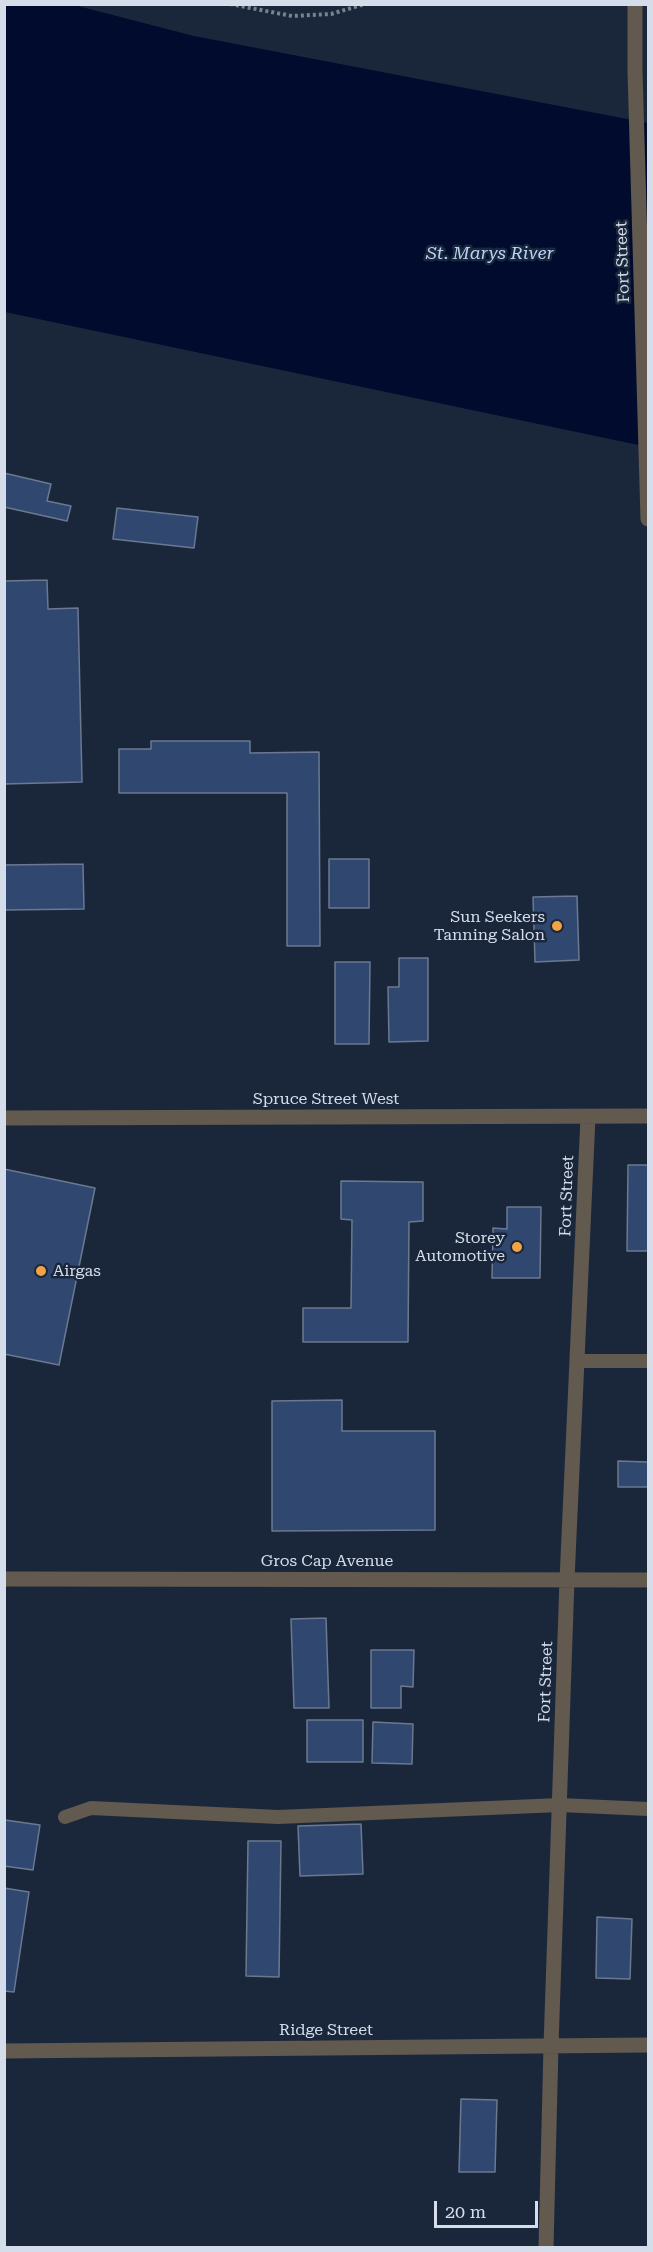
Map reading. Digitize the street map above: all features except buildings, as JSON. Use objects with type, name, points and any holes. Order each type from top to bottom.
[{"type":"street","name":"Fort Street","points":[[634,4],[648,518]]},
{"type":"street","name":"Spruce Street West","points":[[4,1118],[648,1116]]},
{"type":"street","name":"Fort Street","points":[[546,2247],[550,2046],[567,1580],[588,1117]]},
{"type":"street","name":"Gros Cap Avenue","points":[[4,1579],[648,1580]]},
{"type":"street","name":"Ridge Street","points":[[4,2051],[648,2045]]},
{"type":"lane","points":[[578,1361],[648,1361]]},
{"type":"lane","points":[[64,1817],[92,1808],[278,1817],[560,1804],[648,1809]]},
{"type":"path","points":[[230,4],[292,16],[331,14],[365,4]]},
{"type":"water","name":"St. Marys River","points":[[5,5],[74,5],[194,36],[648,123],[648,447],[5,312]]},
{"type":"place","name":"Sun Seekers Tanning Salon","points":[[557,926]]},
{"type":"place","name":"Storey Automotive","points":[[517,1247]]},
{"type":"place","name":"Airgas","points":[[41,1271]]}]
